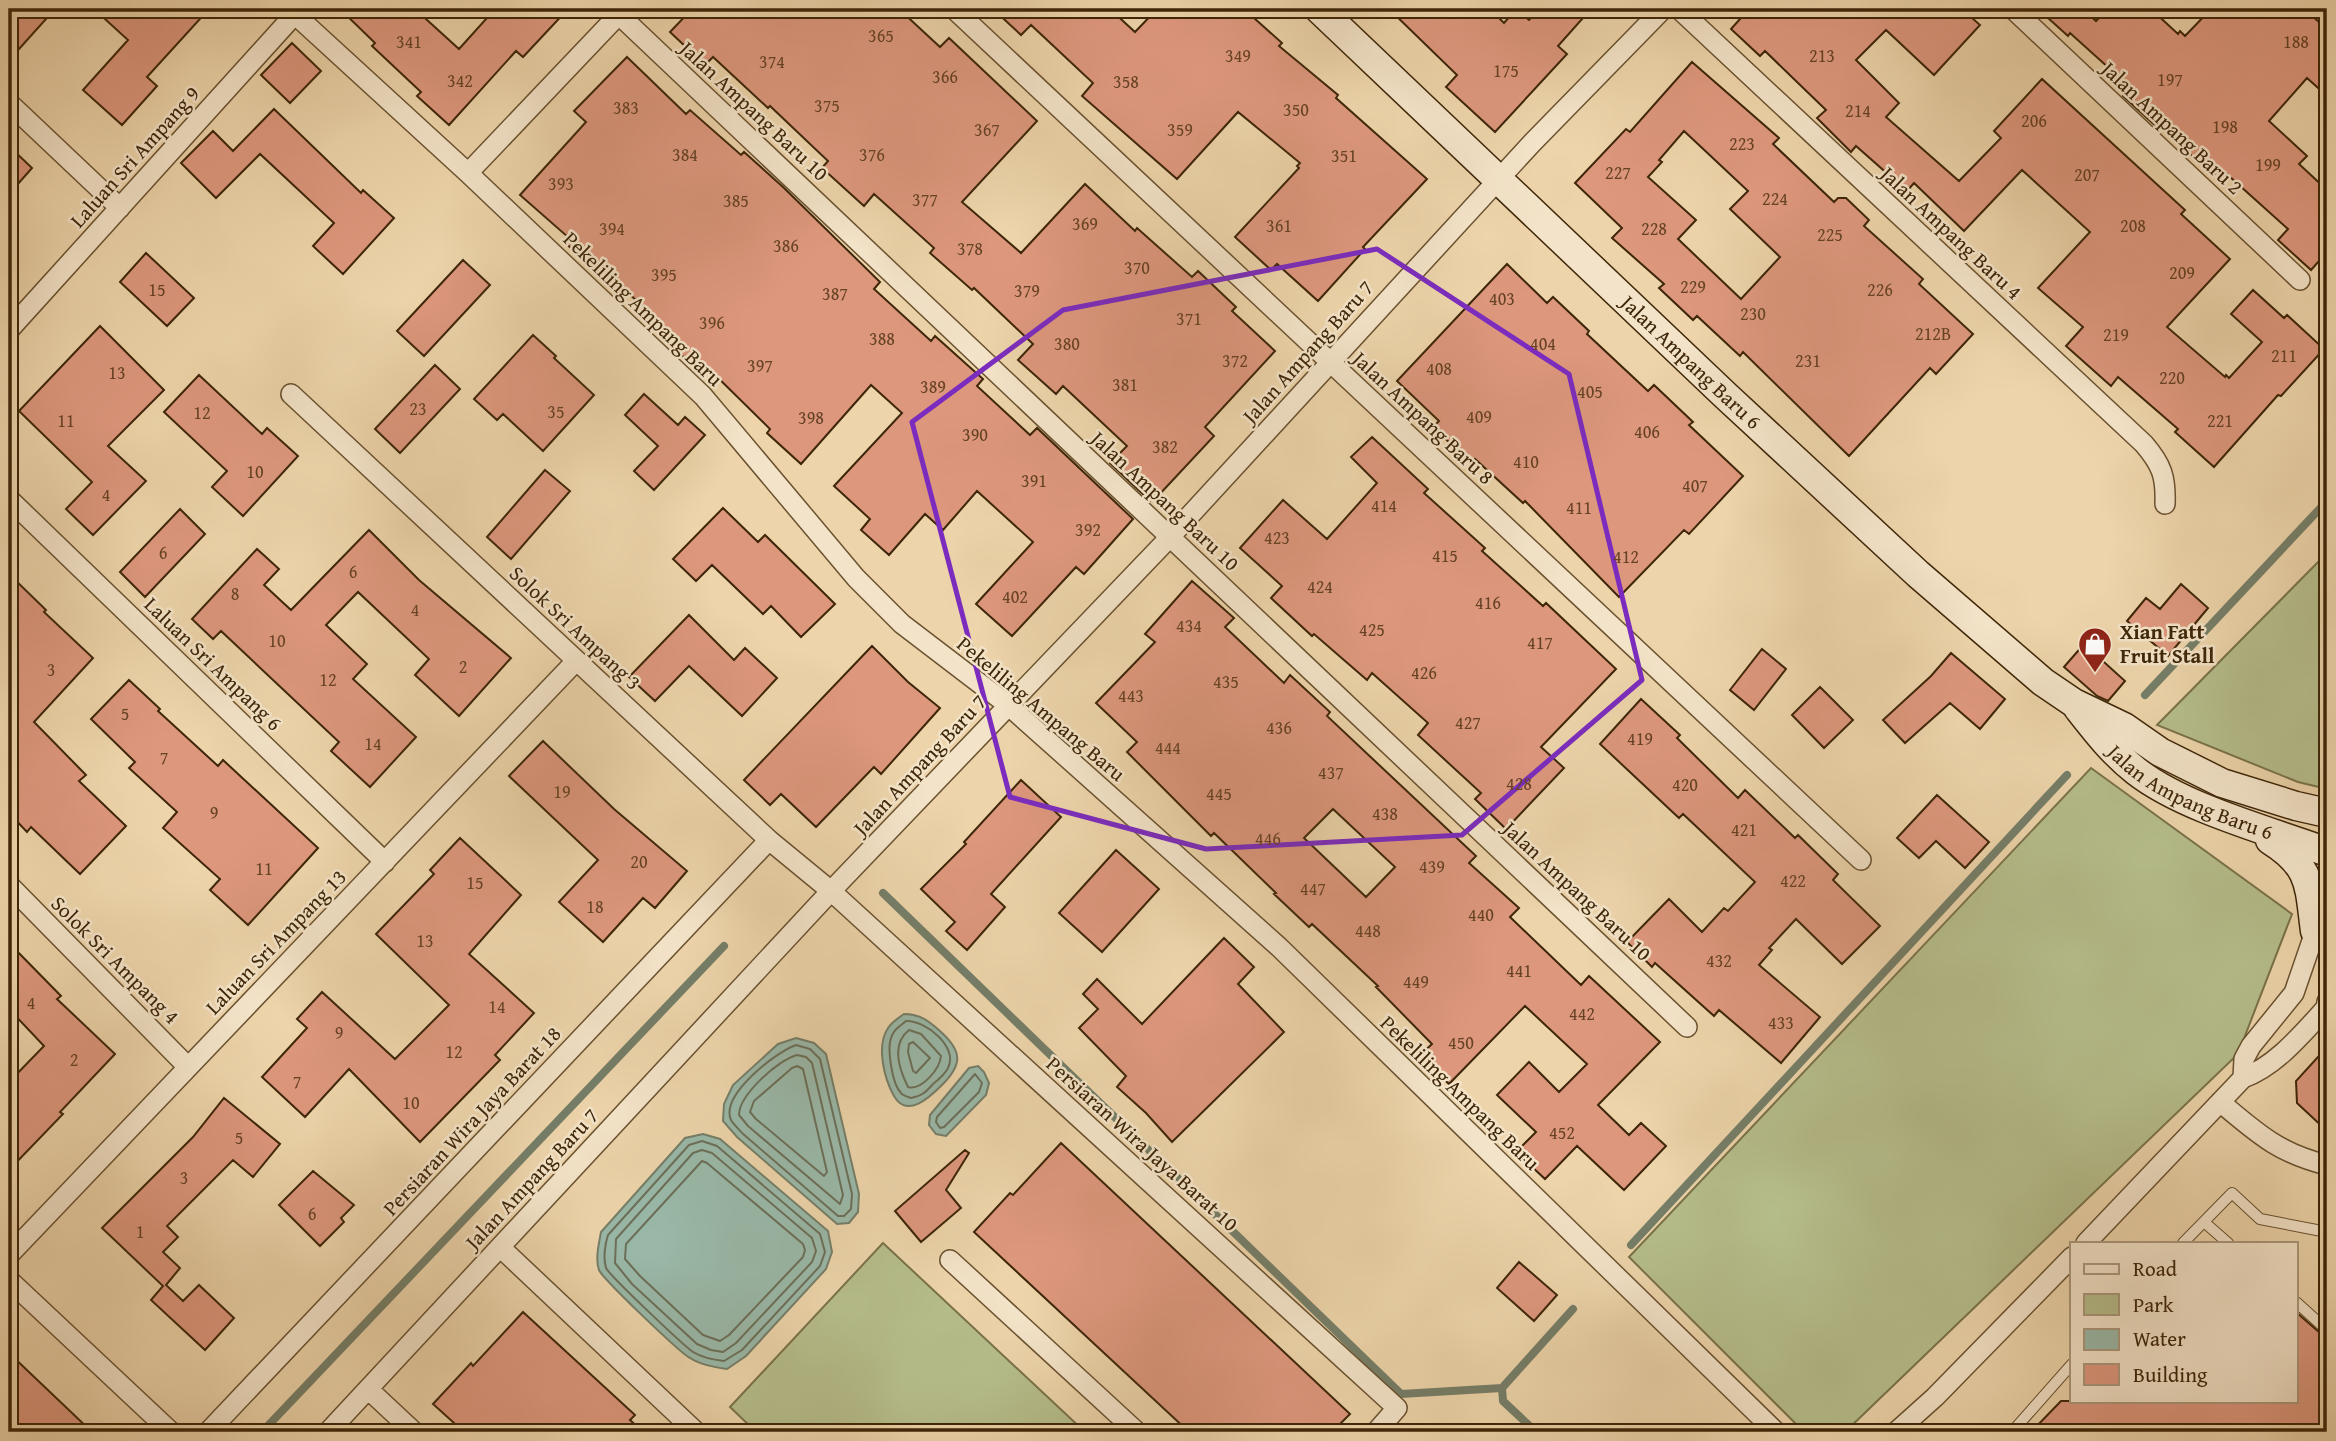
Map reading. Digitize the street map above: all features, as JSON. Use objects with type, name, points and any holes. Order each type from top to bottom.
[{"type":"main road","name":"Jalan Ampang Baru 6","points":[[1320,9],[1725,395],[1918,573],[2043,682],[2074,703],[2124,727],[2160,752],[2222,783],[2327,813]]},
{"type":"main road","name":"Jalan Ampang Baru 6","points":[[2074,703],[2109,747],[2137,772],[2174,794],[2239,821],[2327,852]]},
{"type":"main road","points":[[2160,752],[2197,784],[2287,818],[2327,828]]},
{"type":"main road","points":[[2239,821],[2284,849],[2308,877],[2315,931]]},
{"type":"street","name":"Jalan Ampang Baru 8","points":[[954,9],[1861,860]]},
{"type":"street","name":"Jalan Ampang Baru 7","points":[[328,1432],[831,891],[1170,537],[1498,179],[1663,9]]},
{"type":"street","name":"Jalan Ampang Baru 4","points":[[1679,9],[2144,444],[2159,461],[2166,484],[2165,505]]},
{"type":"street","name":"Jalan Ampang Baru 2","points":[[2013,9],[2300,280]]},
{"type":"street","points":[[468,173],[618,11]]},
{"type":"street","name":"Jalan Ampang Baru 10","points":[[618,11],[1687,1027]]},
{"type":"street","name":"Pekeliling Ampang Baru","points":[[292,12],[468,173],[703,397],[856,578],[902,624],[1008,705],[1279,947],[1776,1432]]},
{"type":"street","name":"Laluan Sri Ampang 9","points":[[9,330],[292,12]]},
{"type":"street","points":[[9,103],[120,208]]},
{"type":"street","name":"Solok Sri Ampang 3","points":[[291,394],[769,840],[831,891]]},
{"type":"street","name":"Laluan Sri Ampang 6","points":[[9,499],[385,862]]},
{"type":"street","name":"Laluan Sri Ampang 13","points":[[9,1255],[576,661]]},
{"type":"street","name":"Persiaran Wira Jaya Barat 18","points":[[208,1432],[769,840]]},
{"type":"street","name":"Solok Sri Ampang 4","points":[[9,885],[188,1067]]},
{"type":"street","name":"Persiaran Wira Jaya Barat 10","points":[[831,891],[1397,1408],[1376,1432]]},
{"type":"street","points":[[2243,1078],[2244,1059],[2250,1046],[2294,993],[2327,897]]},
{"type":"street","points":[[2087,1242],[2243,1078],[2259,1072],[2319,1026],[2327,1002]]},
{"type":"street","points":[[2220,1102],[2268,1142],[2306,1160],[2327,1165]]},
{"type":"street","points":[[500,1247],[696,1432]]},
{"type":"street","points":[[950,1260],[1136,1432]]},
{"type":"street","points":[[1896,1432],[1935,1397],[2070,1260]]},
{"type":"street","points":[[9,1280],[171,1432]]},
{"type":"street","points":[[368,1389],[414,1432]]},
{"type":"lane","points":[[2184,1242],[2232,1193],[2260,1219],[2327,1232]]},
{"type":"lane","points":[[2204,1222],[2227,1242]]},
{"type":"lane","points":[[2298,1304],[2327,1330]]},
{"type":"lane","points":[[2012,1432],[2070,1366]]},
{"type":"highlighted area","points":[[1377,249],[1569,374],[1642,680],[1462,835],[1206,849],[1010,797],[912,422],[1063,310]]},
{"type":"green space","points":[[2327,553],[2327,789],[2298,782],[2157,725]]},
{"type":"green space","points":[[2091,768],[2292,914],[2238,1054],[1845,1432],[1804,1432],[1629,1257]]},
{"type":"green space","points":[[883,1243],[1085,1432],[756,1432],[730,1407]]},
{"type":"water","points":[[904,1014],[920,1017],[937,1028],[953,1046],[957,1058],[949,1078],[925,1100],[912,1106],[899,1103],[894,1096],[887,1080],[882,1053],[884,1035],[891,1024]]},
{"type":"water","points":[[796,1038],[814,1043],[826,1054],[859,1194],[858,1212],[849,1223],[837,1224],[737,1137],[723,1121],[724,1104],[733,1085],[778,1044]]},
{"type":"water","points":[[978,1066],[989,1083],[986,1095],[946,1136],[936,1134],[929,1125],[930,1115],[969,1068]]},
{"type":"water","points":[[703,1134],[720,1139],[828,1231],[832,1252],[826,1269],[746,1356],[727,1369],[699,1362],[683,1353],[613,1287],[599,1270],[597,1261],[601,1232],[685,1138]]},
{"type":"building","points":[[9,9],[55,9],[19,49],[9,40]]},
{"type":"building","points":[[94,9],[209,9],[147,77],[157,86],[122,125],[83,90],[128,40]]},
{"type":"building","points":[[340,9],[415,9],[459,49],[495,9],[568,9],[523,57],[516,51],[449,125],[417,96],[421,92],[372,46],[375,43]]},
{"type":"building","points":[[692,9],[899,9],[940,47],[949,38],[1037,121],[962,202],[1021,253],[1085,184],[1135,231],[1137,228],[1192,277],[1198,271],[1236,307],[1232,311],[1275,351],[1205,427],[1214,436],[1157,497],[1155,495],[1150,501],[1110,463],[1127,446],[1063,386],[1056,394],[1018,360],[1033,344],[974,288],[972,290],[930,253],[934,248],[874,194],[864,206],[822,168],[828,161],[770,106],[768,108],[713,57],[705,65],[670,32]]},
{"type":"building","points":[[993,9],[1110,9],[1135,32],[1157,9],[1244,9],[1282,43],[1279,46],[1338,95],[1336,98],[1427,179],[1363,247],[1365,249],[1318,301],[1277,264],[1271,270],[1235,237],[1299,168],[1297,166],[1300,163],[1238,112],[1177,179],[1082,96],[1093,83],[1031,25],[1021,35]]},
{"type":"building","points":[[1389,9],[1490,9],[1504,23],[1516,9],[1529,20],[1540,9],[1591,9],[1558,46],[1567,54],[1495,132],[1446,87],[1457,75]]},
{"type":"building","points":[[1749,9],[1962,9],[1980,25],[1934,75],[1886,30],[1856,60],[1899,103],[1886,117],[1959,181],[2001,138],[1994,131],[2042,79],[2185,210],[2181,214],[2230,259],[2167,327],[2229,378],[2262,342],[2231,314],[2253,290],[2284,318],[2287,315],[2324,349],[2281,396],[2278,395],[2214,467],[2175,432],[2178,429],[2118,377],[2111,386],[2066,346],[2083,327],[2038,288],[2090,232],[2022,170],[1964,231],[1914,183],[1907,191],[1856,146],[1851,152],[1817,118],[1826,110],[1765,51],[1760,56],[1731,29]]},
{"type":"building","points":[[2038,9],[2083,9],[2096,21],[2108,9],[2151,9],[2178,34],[2180,31],[2185,36],[2211,9],[2304,9],[2327,29],[2327,96],[2307,78],[2269,121],[2307,156],[2299,164],[2327,190],[2327,252],[2311,270],[2278,240],[2288,229],[2220,168],[2213,176],[2162,127],[2160,130],[2123,96],[2130,87],[2070,33],[2068,36]]},
{"type":"building","points":[[292,43],[321,71],[290,103],[261,75]]},
{"type":"building","points":[[627,57],[686,114],[690,110],[741,155],[744,152],[783,187],[880,282],[874,289],[931,341],[935,336],[983,379],[977,386],[1030,435],[1037,428],[1133,519],[1084,574],[1076,567],[1012,636],[976,604],[1033,542],[977,491],[943,530],[925,514],[889,555],[861,530],[870,519],[834,486],[902,413],[871,385],[801,464],[767,433],[770,429],[706,366],[700,372],[665,340],[671,333],[608,274],[605,277],[564,242],[568,237],[520,195],[586,122],[574,111]]},
{"type":"building","points":[[1692,62],[1779,138],[1773,144],[1834,202],[1838,198],[1846,198],[1869,220],[1864,226],[1923,279],[1919,284],[1973,334],[1936,374],[1930,368],[1849,456],[1743,352],[1740,356],[1697,316],[1693,320],[1659,288],[1664,284],[1612,238],[1622,228],[1575,183],[1626,129],[1630,132]],"holes":[[[1684,131],[1748,191],[1730,209],[1780,257],[1741,299],[1678,239],[1696,220],[1648,177]]]},
{"type":"building","points":[[274,109],[361,193],[363,190],[394,218],[343,274],[313,246],[334,223],[260,154],[216,198],[181,163],[213,131],[233,151]]},
{"type":"building","points":[[9,146],[32,168],[9,194]]},
{"type":"building","points":[[146,253],[194,298],[167,326],[120,282]]},
{"type":"building","points":[[463,260],[490,285],[424,356],[397,331]]},
{"type":"building","points":[[1507,264],[1547,303],[1553,297],[1589,331],[1587,334],[1648,391],[1654,385],[1693,422],[1689,425],[1743,476],[1689,534],[1684,530],[1619,597],[1525,501],[1523,503],[1475,459],[1471,463],[1433,427],[1439,421],[1397,381]]},
{"type":"building","points":[[100,326],[164,390],[108,446],[146,481],[93,535],[66,509],[92,482],[19,411]]},
{"type":"building","points":[[533,335],[594,395],[543,451],[503,414],[497,420],[474,399]]},
{"type":"building","points":[[435,365],[460,389],[400,453],[375,429]]},
{"type":"building","points":[[199,375],[262,434],[267,428],[298,456],[243,516],[212,487],[227,471],[164,412]]},
{"type":"building","points":[[644,394],[678,425],[685,417],[705,435],[654,490],[634,471],[658,446],[625,415]]},
{"type":"building","points":[[1372,437],[1428,489],[1424,493],[1485,548],[1482,551],[1543,606],[1546,603],[1616,669],[1541,747],[1564,768],[1506,829],[1475,799],[1481,793],[1418,735],[1428,723],[1372,673],[1367,680],[1314,634],[1312,636],[1271,598],[1282,586],[1240,548],[1283,500],[1327,539],[1377,483],[1351,457]]},
{"type":"building","points":[[545,470],[570,491],[511,559],[487,537]]},
{"type":"building","points":[[723,508],[758,542],[765,535],[835,604],[801,637],[771,606],[763,614],[712,565],[696,581],[673,559]]},
{"type":"building","points":[[180,509],[205,534],[145,597],[120,572]]},
{"type":"building","points":[[369,530],[419,580],[511,658],[459,716],[415,675],[429,659],[358,592],[326,625],[367,664],[353,679],[416,737],[370,787],[331,751],[339,742],[221,631],[213,639],[192,619],[257,549],[279,569],[264,585],[291,610]]},
{"type":"building","points":[[9,574],[46,610],[44,612],[93,658],[34,722],[86,775],[79,781],[126,826],[80,874],[31,827],[27,832],[9,813]]},
{"type":"building","points":[[1192,581],[1234,618],[1225,627],[1284,683],[1290,675],[1330,712],[1327,716],[1476,856],[1469,863],[1519,908],[1510,917],[1581,985],[1589,976],[1660,1042],[1598,1105],[1629,1135],[1641,1123],[1666,1146],[1624,1190],[1577,1146],[1545,1179],[1516,1152],[1536,1132],[1497,1095],[1529,1062],[1559,1092],[1587,1064],[1525,1006],[1449,1084],[1419,1056],[1432,1044],[1376,987],[1378,986],[1312,924],[1309,927],[1214,833],[1211,836],[1127,752],[1137,742],[1096,703],[1155,642],[1145,634]],"holes":[[[1333,809],[1395,867],[1366,897],[1304,838]]]},
{"type":"building","points":[[2181,584],[2208,608],[2168,656],[2127,621],[2146,598],[2160,609]]},
{"type":"building","points":[[689,615],[734,660],[745,648],[777,678],[742,716],[689,666],[655,701],[629,677]]},
{"type":"building","name":"Xian Fatt Fruit Stall","points":[[2084,644],[2125,681],[2108,701],[2097,696],[2064,667]]},
{"type":"building","points":[[872,646],[908,682],[940,708],[881,774],[874,767],[816,827],[781,794],[770,805],[744,780]]},
{"type":"building","points":[[1762,649],[1786,669],[1754,710],[1730,690]]},
{"type":"building","points":[[1951,653],[2005,699],[1980,729],[1950,703],[1905,743],[1883,720],[1931,676]]},
{"type":"building","points":[[129,680],[160,709],[158,711],[218,766],[223,760],[318,848],[248,925],[210,890],[220,879],[163,828],[177,812],[129,768],[135,762],[91,719]]},
{"type":"building","points":[[1820,687],[1853,720],[1824,748],[1792,715]]},
{"type":"building","points":[[1641,699],[1680,735],[1677,738],[1738,798],[1745,790],[1795,838],[1798,835],[1838,874],[1833,880],[1880,926],[1842,964],[1796,919],[1769,948],[1772,950],[1759,965],[1820,1017],[1781,1063],[1719,1010],[1714,1016],[1655,963],[1652,967],[1627,942],[1669,899],[1702,932],[1724,908],[1728,911],[1755,882],[1683,814],[1679,818],[1600,744]]},
{"type":"building","points":[[543,741],[614,809],[687,871],[655,908],[643,898],[603,942],[559,902],[598,860],[509,776]]},
{"type":"building","points":[[1021,780],[1061,817],[991,894],[1005,907],[967,950],[946,931],[955,922],[921,889],[966,844],[964,842]]},
{"type":"building","points":[[1937,795],[1989,842],[1965,868],[1936,841],[1919,858],[1897,838]]},
{"type":"building","points":[[460,838],[521,895],[469,954],[534,1013],[495,1055],[500,1060],[420,1142],[349,1069],[305,1117],[262,1077],[307,1028],[297,1019],[322,992],[395,1059],[449,1005],[376,934],[434,874],[430,870]]},
{"type":"building","points":[[1116,850],[1159,889],[1102,952],[1059,913]]},
{"type":"building","points":[[1224,938],[1254,967],[1238,984],[1284,1032],[1172,1142],[1146,1113],[1117,1087],[1126,1076],[1079,1028],[1098,1009],[1083,994],[1097,979],[1142,1024]]},
{"type":"building","points":[[9,943],[61,996],[57,999],[115,1054],[9,1170],[9,1082],[44,1046],[9,1009]]},
{"type":"building","points":[[2327,1047],[2327,1131],[2297,1103],[2296,1081]]},
{"type":"building","points":[[224,1098],[280,1144],[253,1177],[233,1160],[167,1226],[178,1237],[163,1252],[180,1268],[166,1285],[183,1301],[199,1285],[234,1318],[205,1350],[151,1300],[163,1286],[102,1228],[193,1137]]},
{"type":"building","points":[[1061,1143],[1350,1414],[1332,1432],[1189,1432],[974,1232]]},
{"type":"building","points":[[965,1150],[969,1153],[946,1190],[961,1208],[921,1242],[895,1211]]},
{"type":"building","points":[[313,1171],[354,1205],[341,1218],[344,1222],[320,1246],[279,1205]]},
{"type":"building","points":[[1519,1262],[1557,1295],[1534,1321],[1497,1288]]},
{"type":"building","points":[[523,1312],[635,1415],[630,1420],[643,1432],[464,1432],[433,1404]]},
{"type":"building","points":[[2298,1314],[2327,1339],[2327,1432],[2031,1432],[2061,1401],[2298,1402]]},
{"type":"building","points":[[9,1353],[92,1432],[9,1432]]},
{"type":"waterway","points":[[2145,695],[2327,501]]},
{"type":"waterway","points":[[1631,1245],[2067,775]]},
{"type":"waterway","points":[[883,893],[1401,1394],[1502,1388],[1573,1309]]},
{"type":"waterway","points":[[262,1432],[724,946]]},
{"type":"waterway","points":[[1502,1388],[1503,1401],[1536,1432]]},
{"type":"place","name":"Xian Fatt Fruit Stall","points":[[2095,674]]}]
